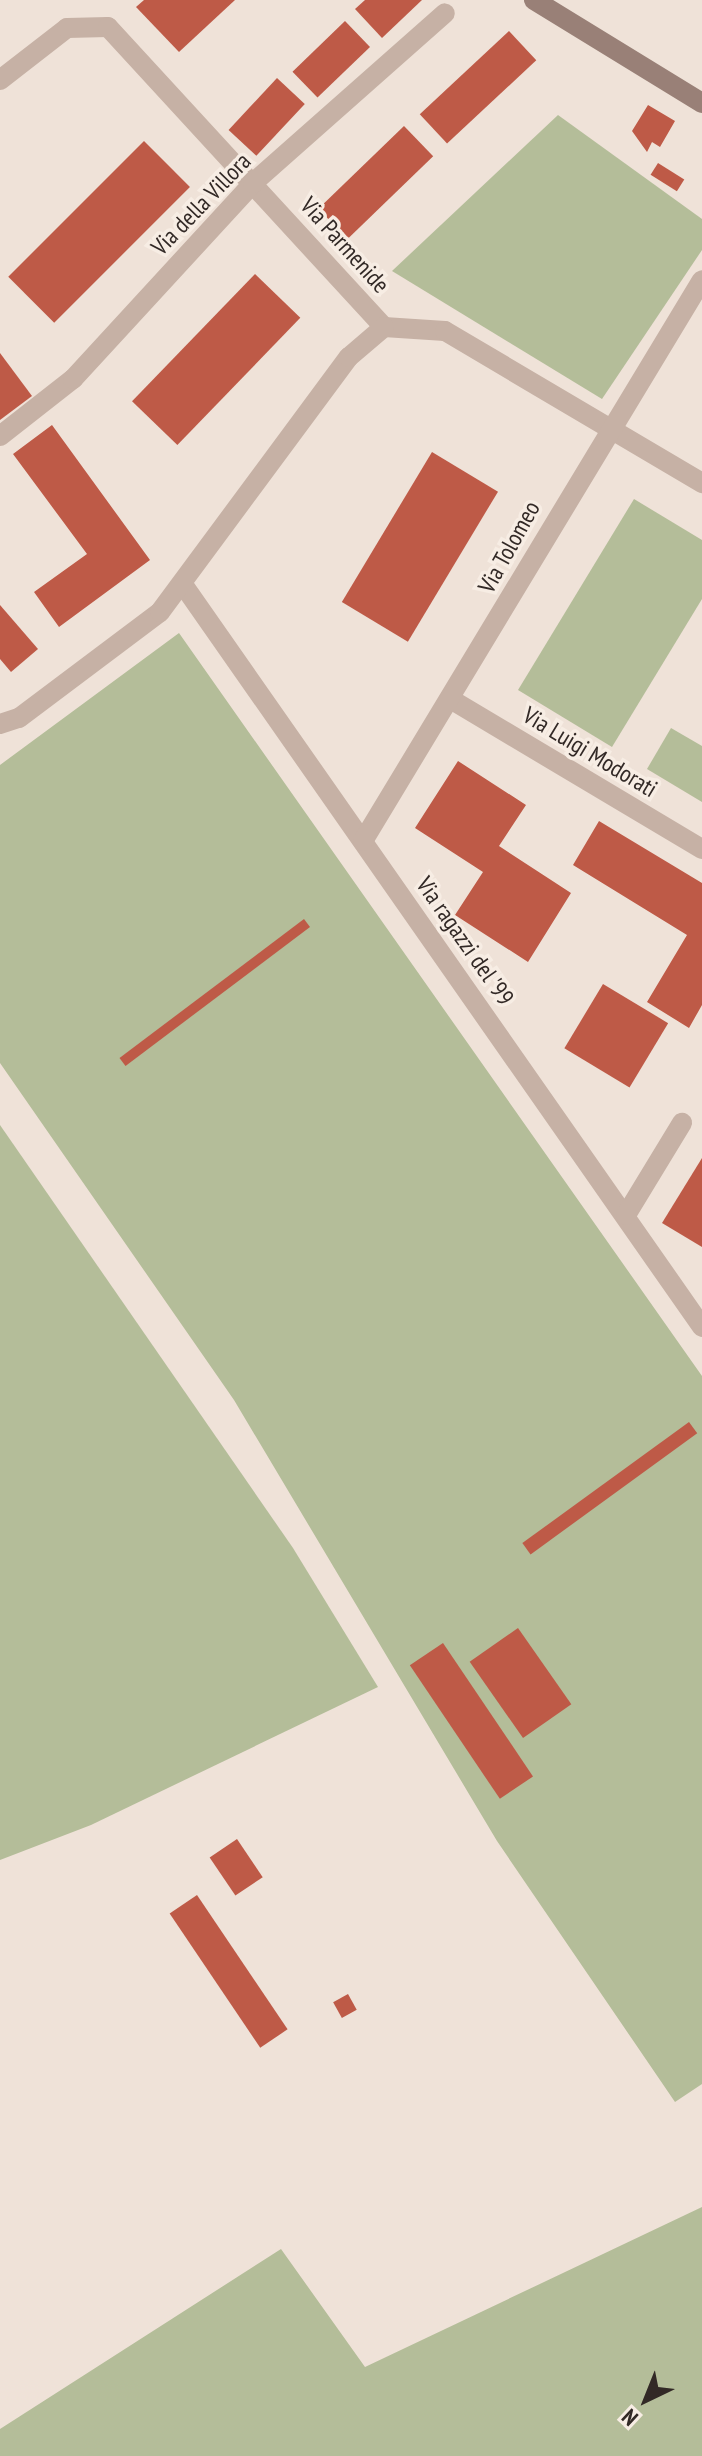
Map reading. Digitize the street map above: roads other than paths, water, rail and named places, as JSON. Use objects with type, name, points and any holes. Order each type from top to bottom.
[{"type":"main road","points":[[534,0],[702,103]]},
{"type":"street","name":"Via della Villora","points":[[0,436],[73,379],[253,183],[445,13]]},
{"type":"street","name":"Via Parmenide","points":[[0,80],[67,28],[108,27],[384,327],[445,331],[702,483]]},
{"type":"street","name":"Via Tolomeo","points":[[363,841],[452,700],[609,427],[702,280]]},
{"type":"street","points":[[0,724],[19,718],[160,612],[184,586],[349,357],[384,327]]},
{"type":"street","name":"Via ragazzi del '99","points":[[184,586],[702,1327]]},
{"type":"street","name":"Via Luigi Modorati","points":[[452,700],[702,849]]},
{"type":"street","points":[[626,1215],[682,1123]]}]
